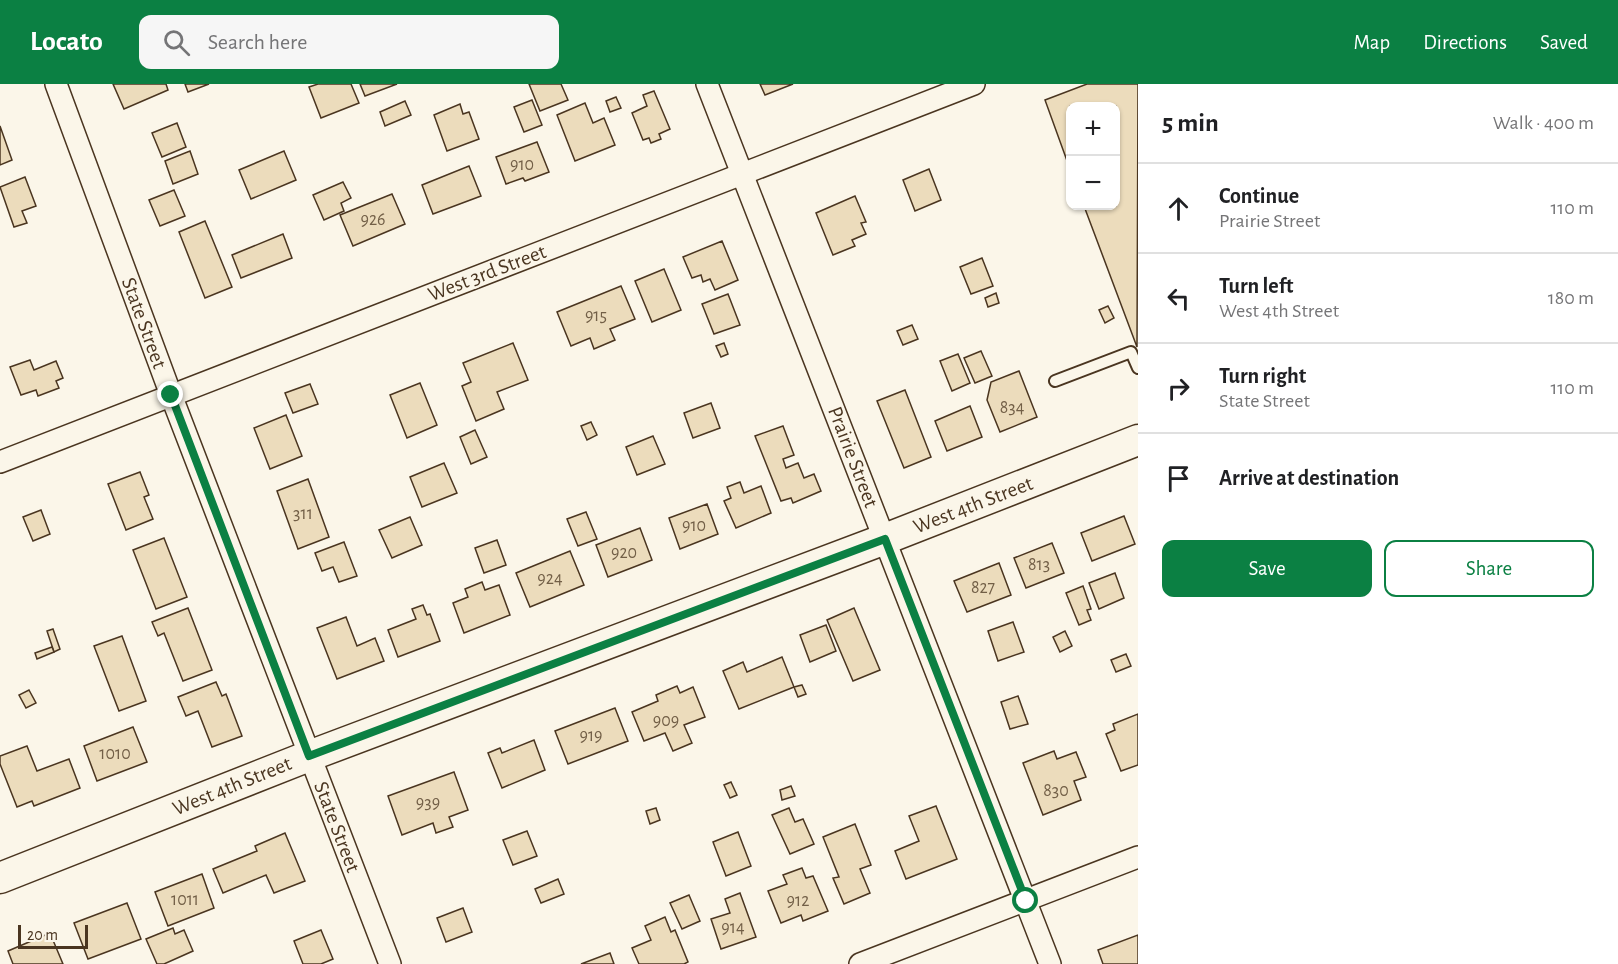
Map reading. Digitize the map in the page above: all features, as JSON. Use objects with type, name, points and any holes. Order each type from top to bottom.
[{"type":"street","name":"State Street","points":[[56,84],[171,395],[390,964]]},
{"type":"street","name":"Prairie Street","points":[[707,84],[1050,964]]},
{"type":"street","name":"West 3rd Street","points":[[0,462],[974,84]]},
{"type":"street","name":"West 4th Street","points":[[0,878],[309,756],[885,539],[1138,440]]},
{"type":"street","points":[[860,964],[1138,857]]},
{"type":"lane","points":[[1055,381],[1131,352],[1138,368]]},
{"type":"building","points":[[113,84],[166,84],[168,90],[124,109]]},
{"type":"building","points":[[185,84],[209,84],[188,92]]},
{"type":"building","points":[[318,84],[351,84],[359,103],[321,118],[309,87]]},
{"type":"building","points":[[360,84],[397,84],[365,96]]},
{"type":"building","points":[[529,84],[561,84],[568,100],[540,111]]},
{"type":"building","points":[[760,84],[793,84],[765,95]]},
{"type":"building","points":[[1087,84],[1138,84],[1137,347],[1086,210],[1120,210],[1120,102],[1066,102],[1066,158],[1045,100]]},
{"type":"building","points":[[654,91],[670,129],[659,134],[661,139],[651,143],[649,138],[643,140],[632,113],[647,106],[643,95]]},
{"type":"building","points":[[616,97],[621,108],[610,112],[606,101]]},
{"type":"building","points":[[532,100],[542,125],[524,132],[514,107]]},
{"type":"building","points":[[405,101],[411,115],[385,126],[380,112]]},
{"type":"building","points":[[585,103],[593,123],[604,118],[615,145],[575,161],[557,115]]},
{"type":"building","points":[[460,104],[463,114],[469,112],[479,139],[447,151],[434,115]]},
{"type":"building","points":[[177,123],[186,147],[162,157],[152,133]]},
{"type":"building","points":[[0,126],[12,160],[0,165]]},
{"type":"building","points":[[537,142],[549,172],[525,181],[523,178],[506,184],[496,157]]},
{"type":"building","points":[[190,151],[198,174],[173,184],[165,161]]},
{"type":"building","points":[[284,151],[296,180],[251,199],[239,170]]},
{"type":"building","points":[[469,166],[481,196],[433,214],[422,185]]},
{"type":"building","points":[[929,169],[941,200],[915,211],[903,180]]},
{"type":"building","points":[[25,177],[36,206],[22,211],[27,223],[14,227],[0,187]]},
{"type":"building","points":[[343,182],[351,198],[341,203],[344,211],[324,220],[313,195]]},
{"type":"building","points":[[174,190],[185,216],[160,226],[149,200]]},
{"type":"building","points":[[392,194],[405,224],[353,246],[340,215]]},
{"type":"building","points":[[855,196],[866,222],[861,223],[866,234],[852,240],[855,246],[833,255],[816,213]]},
{"type":"building","points":[[205,221],[232,287],[205,298],[179,232]]},
{"type":"building","points":[[283,234],[292,258],[241,278],[232,255]]},
{"type":"building","points":[[722,241],[738,280],[715,290],[710,279],[703,282],[701,275],[692,278],[683,257]]},
{"type":"building","points":[[982,258],[993,286],[971,294],[960,267]]},
{"type":"building","points":[[664,269],[681,310],[652,322],[635,281]]},
{"type":"building","points":[[621,286],[635,319],[610,329],[615,340],[594,349],[590,338],[571,346],[557,312]]},
{"type":"building","points":[[996,293],[999,303],[988,307],[985,298]]},
{"type":"building","points":[[728,294],[740,325],[714,334],[702,304]]},
{"type":"building","points":[[1108,306],[1114,318],[1105,323],[1099,310]]},
{"type":"building","points":[[912,325],[918,339],[903,345],[897,331]]},
{"type":"building","points":[[513,343],[528,380],[497,392],[504,409],[476,421],[462,386],[471,382],[463,363]]},
{"type":"building","points":[[724,343],[728,354],[721,357],[716,346]]},
{"type":"building","points":[[981,351],[992,376],[975,383],[964,358]]},
{"type":"building","points":[[958,354],[970,383],[952,391],[940,361]]},
{"type":"building","points":[[30,360],[34,370],[56,361],[63,378],[56,381],[59,388],[38,396],[36,390],[21,395],[10,367]]},
{"type":"building","points":[[1019,371],[1037,417],[1000,432],[987,400],[991,382]]},
{"type":"building","points":[[420,383],[437,425],[407,438],[390,395]]},
{"type":"building","points":[[310,384],[318,404],[293,413],[285,393]]},
{"type":"building","points":[[905,390],[931,457],[904,468],[877,401]]},
{"type":"building","points":[[711,403],[720,428],[693,438],[684,413]]},
{"type":"building","points":[[970,406],[982,437],[947,451],[935,421]]},
{"type":"building","points":[[286,415],[302,456],[270,469],[254,428]]},
{"type":"building","points":[[591,422],[597,435],[587,440],[581,426]]},
{"type":"building","points":[[783,426],[794,455],[783,459],[786,468],[798,463],[804,478],[814,474],[821,491],[793,503],[791,498],[781,501],[755,436]]},
{"type":"building","points":[[475,430],[487,457],[471,464],[460,437]]},
{"type":"building","points":[[653,436],[665,464],[637,475],[626,447]]},
{"type":"building","points":[[444,463],[457,493],[422,507],[410,477]]},
{"type":"building","points":[[140,472],[149,495],[144,497],[153,519],[126,530],[108,484]]},
{"type":"building","points":[[308,479],[329,537],[298,549],[277,491]]},
{"type":"building","points":[[740,482],[744,493],[761,486],[771,513],[736,528],[724,501],[731,498],[727,487]]},
{"type":"building","points":[[707,504],[718,534],[680,549],[669,518]]},
{"type":"building","points":[[41,510],[50,534],[33,541],[23,517]]},
{"type":"building","points":[[586,512],[597,539],[578,546],[567,519]]},
{"type":"building","points":[[1124,516],[1135,544],[1092,561],[1081,533]]},
{"type":"building","points":[[410,517],[422,545],[392,558],[379,530]]},
{"type":"building","points":[[640,528],[652,560],[608,577],[596,545]]},
{"type":"building","points":[[164,538],[187,597],[156,609],[133,550]]},
{"type":"building","points":[[497,540],[506,565],[484,573],[475,548]]},
{"type":"building","points":[[344,542],[357,576],[339,582],[333,567],[322,571],[315,553]]},
{"type":"building","points":[[1052,543],[1064,573],[1026,588],[1014,558]]},
{"type":"building","points":[[570,551],[584,585],[530,607],[516,573]]},
{"type":"building","points":[[999,563],[1011,595],[967,612],[954,581]]},
{"type":"building","points":[[1115,573],[1124,598],[1099,609],[1089,583]]},
{"type":"building","points":[[482,582],[485,590],[499,585],[510,615],[464,633],[453,603],[468,597],[465,589]]},
{"type":"building","points":[[1083,586],[1091,609],[1087,610],[1091,620],[1079,625],[1066,593]]},
{"type":"building","points":[[423,605],[427,615],[430,614],[440,641],[398,657],[388,630],[416,619],[412,609]]},
{"type":"building","points":[[188,608],[212,670],[183,681],[164,633],[158,636],[152,622]]},
{"type":"building","points":[[854,608],[880,670],[853,681],[827,620]]},
{"type":"building","points":[[346,617],[357,646],[375,638],[384,661],[337,679],[317,628]]},
{"type":"building","points":[[1013,622],[1024,652],[998,661],[988,631]]},
{"type":"building","points":[[826,625],[836,651],[810,662],[800,635]]},
{"type":"building","points":[[53,629],[60,649],[54,652],[47,631]]},
{"type":"building","points":[[1065,631],[1072,646],[1060,652],[1053,637]]},
{"type":"building","points":[[122,636],[146,701],[119,711],[94,646]]},
{"type":"building","points":[[52,647],[54,652],[37,659],[35,653]]},
{"type":"building","points":[[1126,654],[1131,666],[1116,672],[1111,660]]},
{"type":"building","points":[[782,657],[794,687],[739,709],[723,671],[743,662],[747,672]]},
{"type":"building","points":[[216,682],[222,696],[226,694],[242,736],[212,747],[198,711],[186,716],[178,697]]},
{"type":"building","points":[[802,685],[806,694],[798,697],[794,687]]},
{"type":"building","points":[[677,686],[680,693],[693,687],[705,717],[684,725],[692,743],[673,751],[665,733],[644,741],[632,712],[658,701],[656,695]]},
{"type":"building","points":[[29,690],[36,703],[26,708],[19,695]]},
{"type":"building","points":[[1018,696],[1028,724],[1010,729],[1001,702]]},
{"type":"building","points":[[615,708],[628,741],[568,764],[555,731]]},
{"type":"building","points":[[1138,714],[1138,765],[1121,771],[1106,734],[1115,730],[1113,724]]},
{"type":"building","points":[[133,727],[147,762],[97,781],[84,746]]},
{"type":"building","points":[[534,740],[545,770],[502,788],[488,753],[500,748],[502,753]]},
{"type":"building","points":[[27,746],[37,771],[69,759],[80,788],[34,806],[32,801],[17,807],[0,764],[0,756]]},
{"type":"building","points":[[1054,751],[1057,759],[1076,752],[1086,777],[1074,781],[1081,800],[1043,815],[1023,763]]},
{"type":"building","points":[[454,772],[468,810],[449,817],[453,827],[436,833],[433,823],[402,835],[388,796]]},
{"type":"building","points":[[731,782],[737,795],[730,798],[724,785]]},
{"type":"building","points":[[791,786],[795,796],[782,800],[780,790]]},
{"type":"building","points":[[936,806],[957,859],[906,879],[895,851],[919,841],[909,816]]},
{"type":"building","points":[[656,808],[660,820],[650,824],[646,811]]},
{"type":"building","points":[[789,808],[795,822],[803,819],[814,844],[790,854],[772,815]]},
{"type":"building","points":[[855,824],[871,865],[860,869],[870,893],[844,904],[833,878],[839,877],[823,837]]},
{"type":"building","points":[[527,831],[537,856],[513,865],[503,840]]},
{"type":"building","points":[[738,832],[751,866],[726,876],[713,842]]},
{"type":"building","points":[[285,833],[305,881],[274,893],[266,875],[223,893],[213,869],[257,851],[255,846]]},
{"type":"building","points":[[802,868],[806,878],[813,876],[828,911],[803,921],[801,915],[781,923],[768,891],[787,884],[783,875]]},
{"type":"building","points":[[202,874],[214,908],[168,926],[155,892]]},
{"type":"building","points":[[558,879],[564,894],[541,903],[535,889]]},
{"type":"building","points":[[740,893],[756,937],[721,949],[711,919],[730,913],[725,899]]},
{"type":"building","points":[[689,895],[700,921],[682,929],[670,903]]},
{"type":"building","points":[[127,903],[141,939],[88,959],[74,923]]},
{"type":"building","points":[[463,908],[472,932],[446,942],[437,918]]},
{"type":"building","points":[[665,917],[671,932],[675,930],[688,962],[684,964],[639,964],[632,948],[651,940],[645,926]]},
{"type":"building","points":[[173,928],[175,934],[184,930],[193,951],[164,964],[157,964],[146,939]]},
{"type":"building","points":[[321,930],[333,959],[321,964],[303,964],[294,941]]},
{"type":"building","points":[[50,933],[63,964],[13,964],[8,951]]},
{"type":"building","points":[[1138,935],[1138,964],[1103,964],[1098,950]]},
{"type":"building","points":[[610,953],[614,964],[581,964]]},
{"type":"route","points":[[171,395],[309,756],[885,539],[1026,901]]}]
